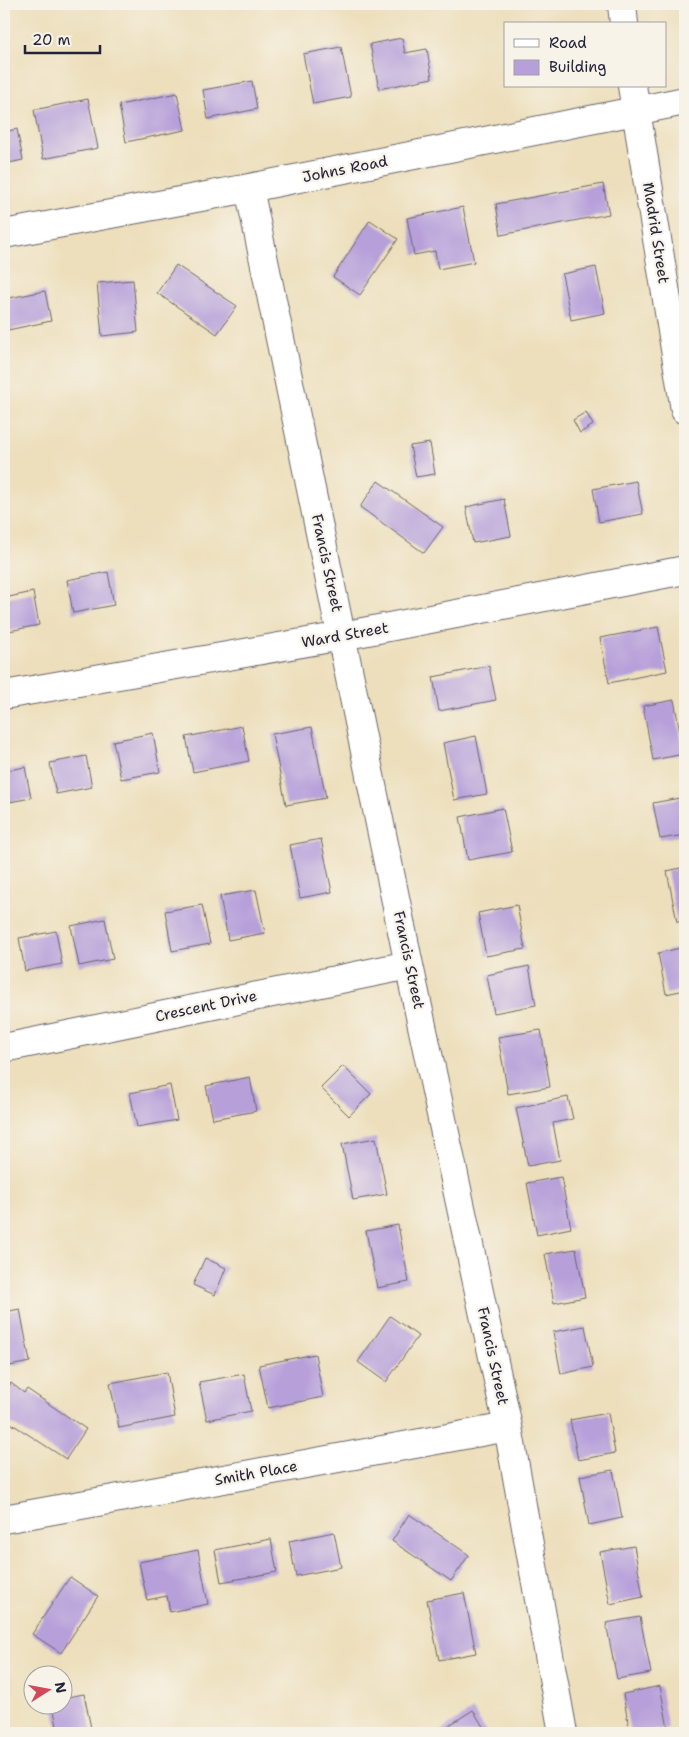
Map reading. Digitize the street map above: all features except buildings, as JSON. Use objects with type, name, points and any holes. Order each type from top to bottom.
[{"type":"street","points":[[622,4],[624,22]]},
{"type":"street","name":"Johns Road","points":[[4,234],[249,188],[634,98],[685,101]]},
{"type":"street","name":"Madrid Street","points":[[634,98],[685,410]]},
{"type":"street","name":"Francis Street","points":[[249,188],[409,965],[508,1427],[563,1733]]},
{"type":"street","name":"Ward Street","points":[[4,695],[342,636],[685,570]]},
{"type":"street","name":"Crescent Drive","points":[[4,1048],[409,965]]},
{"type":"street","name":"Smith Place","points":[[4,1519],[508,1427]]}]
